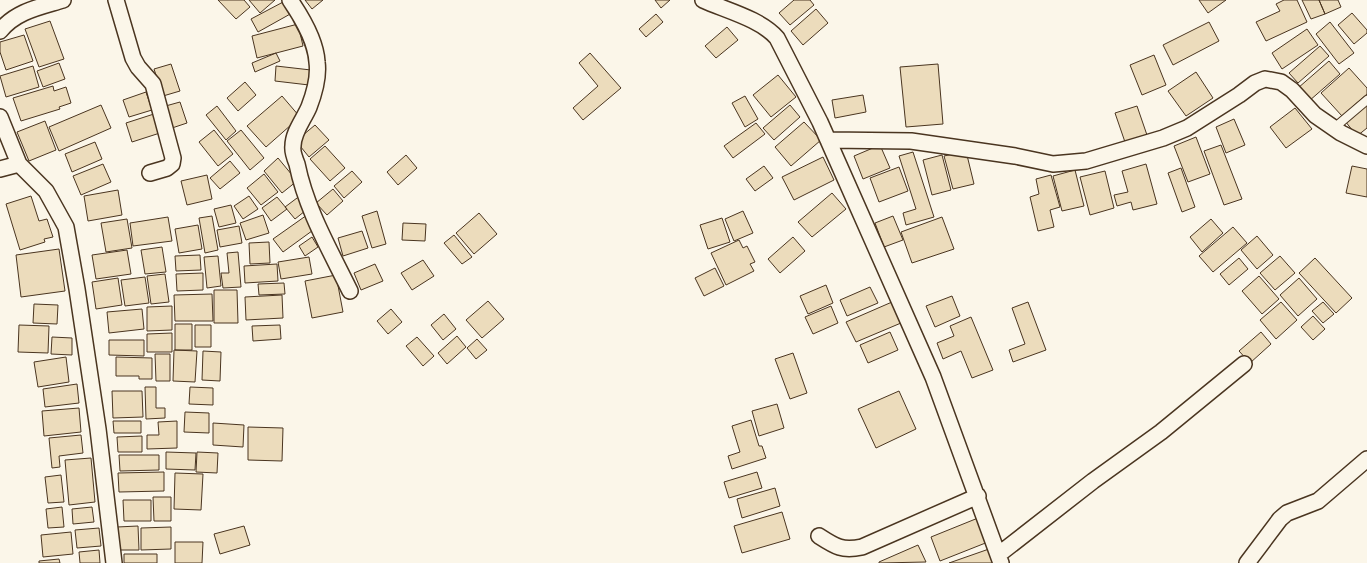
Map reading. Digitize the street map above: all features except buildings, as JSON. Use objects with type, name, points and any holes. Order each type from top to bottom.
[{"type":"street","points":[[0,31],[9,20],[31,10],[63,0]]},
{"type":"street","points":[[116,0],[133,58],[138,67],[153,84],[173,158],[172,164],[167,168],[150,173]]},
{"type":"street","points":[[290,0],[300,14],[318,62],[315,87],[309,106],[296,133],[293,146],[299,174],[318,226],[350,291]]},
{"type":"street","points":[[703,0],[760,25],[777,38],[828,140],[933,377],[1000,559],[1094,481],[1161,432],[1244,364]]},
{"type":"street","points":[[828,140],[911,142],[1015,156],[1053,164],[1086,161],[1163,138],[1187,128],[1255,83],[1265,79],[1281,82],[1316,115],[1334,128],[1367,146]]},
{"type":"street","points":[[0,117],[19,164],[46,191],[66,227],[98,429],[114,563]]},
{"type":"street","points":[[0,169],[19,164]]},
{"type":"street","points":[[1247,563],[1280,519],[1287,513],[1318,501],[1367,459]]},
{"type":"street","points":[[820,536],[840,548],[849,550],[862,547],[978,496]]},
{"type":"lane","points":[[1334,128],[1367,100]]}]
